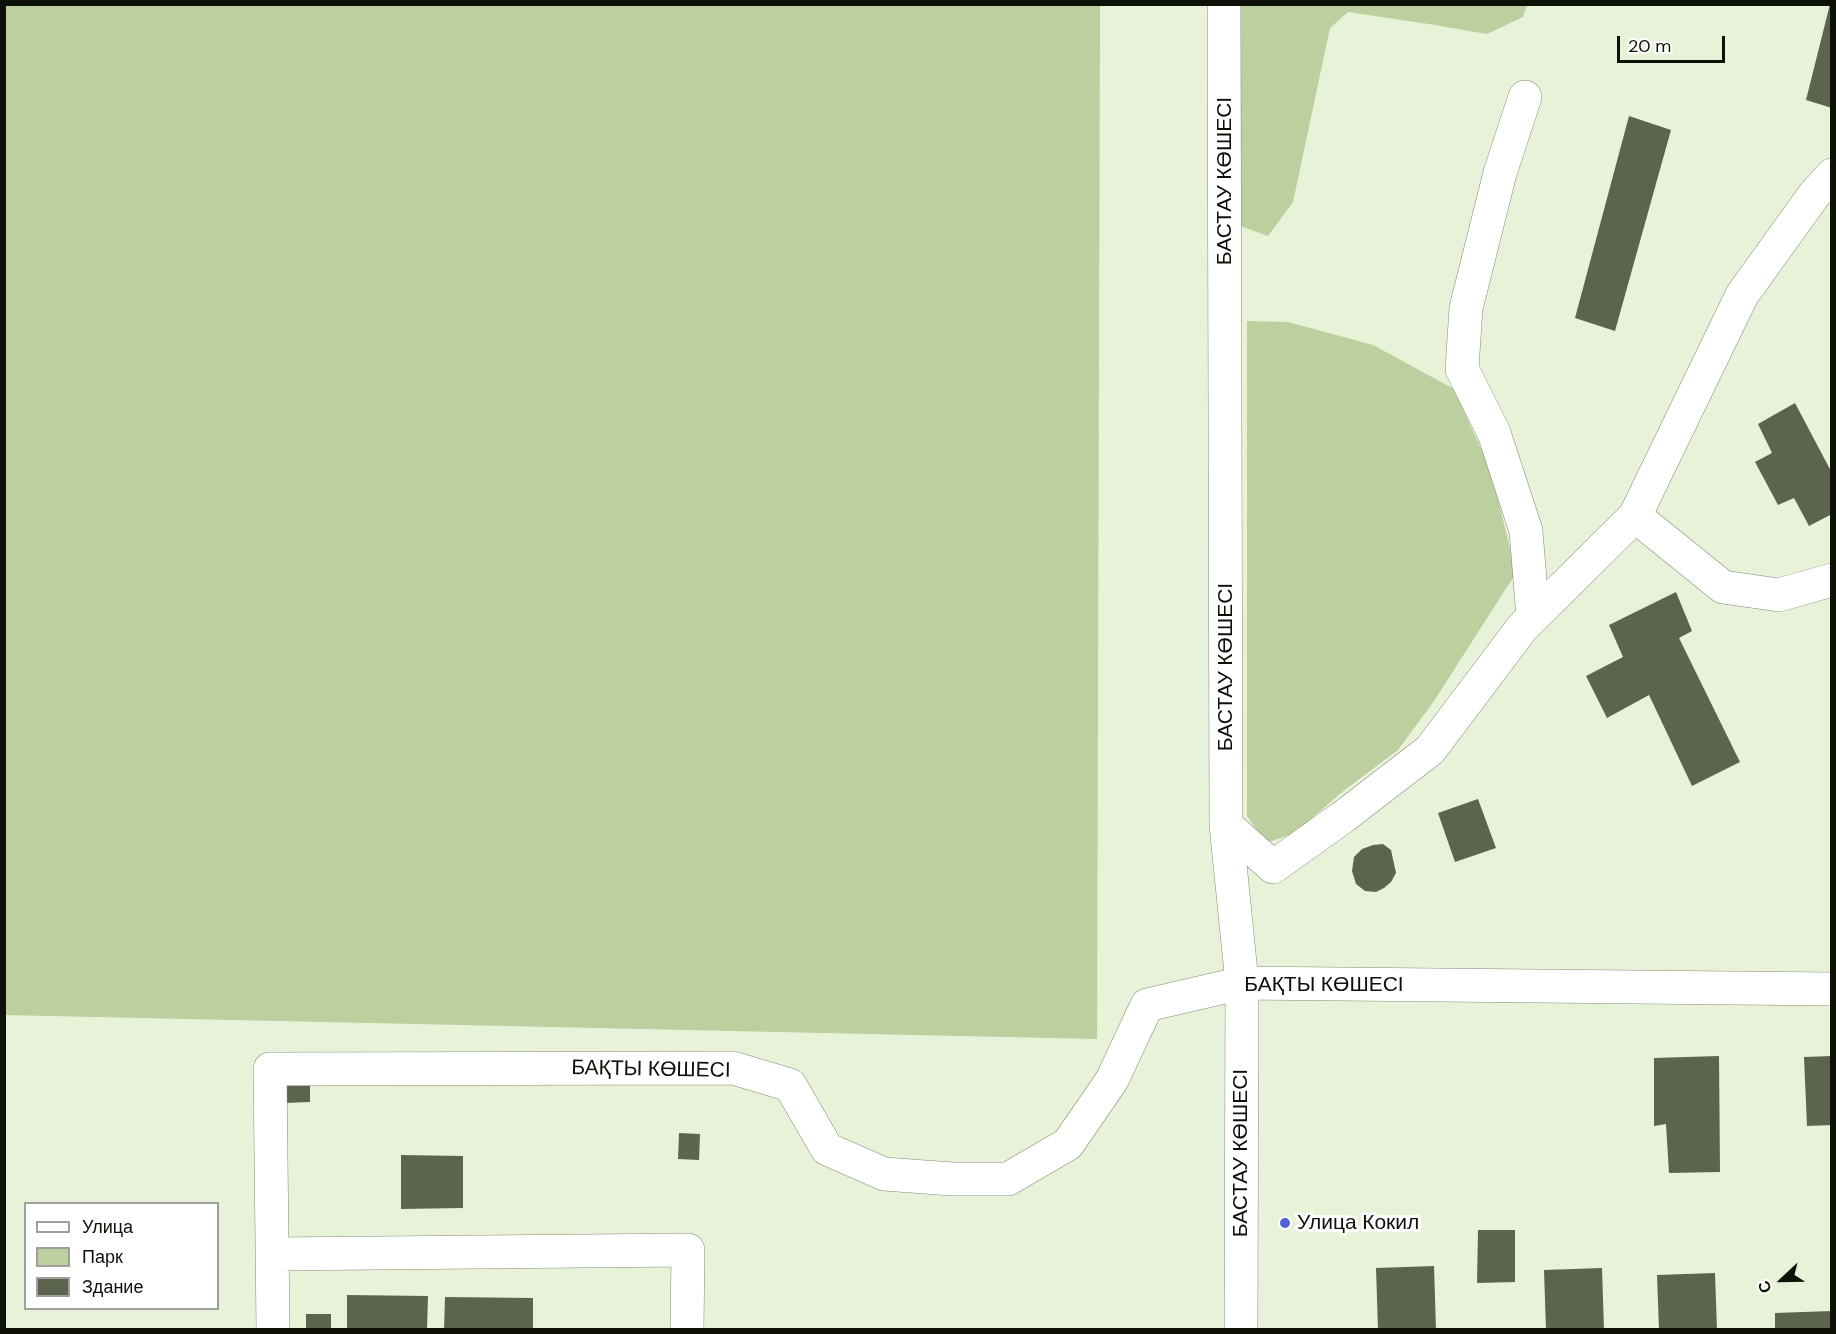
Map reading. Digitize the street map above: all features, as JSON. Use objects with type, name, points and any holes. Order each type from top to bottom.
[{"type":"street","name":"БАСТАУ КӨШЕСІ","points":[[1224,4],[1226,825],[1242,983],[1241,1329]]},
{"type":"street","points":[[1525,97],[1500,172],[1466,308],[1462,369],[1494,433],[1526,531],[1533,617]]},
{"type":"street","points":[[1226,825],[1273,867],[1430,750],[1522,628],[1635,516],[1742,295],[1814,195],[1832,175]]},
{"type":"street","points":[[1635,516],[1723,587],[1779,595],[1832,580]]},
{"type":"street","name":"БАҚТЫ КӨШЕСІ","points":[[274,1254],[270,1069],[733,1068],[790,1085],[827,1149],[884,1174],[952,1179],[1008,1179],[1068,1144],[1112,1080],[1147,1005],[1242,983],[1832,989]]},
{"type":"street","points":[[273,1329],[274,1254],[688,1250],[687,1329]]},
{"type":"green space","points":[[5,4],[1100,5],[1097,1039],[5,1015]]},
{"type":"green space","points":[[1238,5],[1527,5],[1523,17],[1487,34],[1348,12],[1330,28],[1293,202],[1268,236],[1240,226]]},
{"type":"green space","points":[[1247,321],[1288,322],[1373,345],[1454,389],[1491,471],[1516,573],[1434,701],[1398,750],[1342,792],[1295,833],[1266,843],[1247,816]]},
{"type":"building","points":[[1830,4],[1832,4],[1832,108],[1806,100]]},
{"type":"building","points":[[1629,116],[1671,130],[1615,331],[1575,318]]},
{"type":"building","points":[[1795,403],[1832,473],[1832,514],[1809,526],[1794,498],[1778,505],[1755,462],[1772,453],[1758,424]]},
{"type":"building","points":[[1676,592],[1692,631],[1679,638],[1740,762],[1692,786],[1649,695],[1607,718],[1586,676],[1623,657],[1609,625]]},
{"type":"building","points":[[1478,799],[1496,848],[1455,862],[1438,813]]},
{"type":"building","points":[[1383,844],[1391,850],[1396,873],[1384,888],[1376,892],[1365,891],[1356,884],[1352,871],[1354,857],[1362,849]]},
{"type":"building","points":[[1719,1056],[1720,1172],[1669,1173],[1666,1124],[1654,1126],[1654,1058]]},
{"type":"building","points":[[1832,1056],[1832,1125],[1807,1126],[1804,1057]]},
{"type":"building","points":[[284,1079],[310,1079],[310,1102],[284,1103]]},
{"type":"building","points":[[679,1133],[700,1134],[699,1160],[678,1159]]},
{"type":"building","points":[[401,1155],[463,1156],[463,1208],[401,1209]]},
{"type":"building","points":[[1478,1230],[1515,1230],[1515,1282],[1477,1283]]},
{"type":"building","points":[[1434,1266],[1436,1330],[1378,1330],[1376,1268]]},
{"type":"building","points":[[1602,1268],[1604,1330],[1546,1330],[1544,1270]]},
{"type":"building","points":[[1715,1273],[1717,1330],[1659,1330],[1657,1275]]},
{"type":"building","points":[[347,1295],[428,1296],[427,1330],[347,1330]]},
{"type":"building","points":[[445,1297],[533,1298],[533,1330],[444,1330]]},
{"type":"building","points":[[1832,1311],[1832,1330],[1775,1330],[1775,1313]]},
{"type":"building","points":[[306,1314],[331,1314],[331,1330],[306,1330]]},
{"type":"place","name":"Улица Кокил","points":[[1285,1223]]}]
